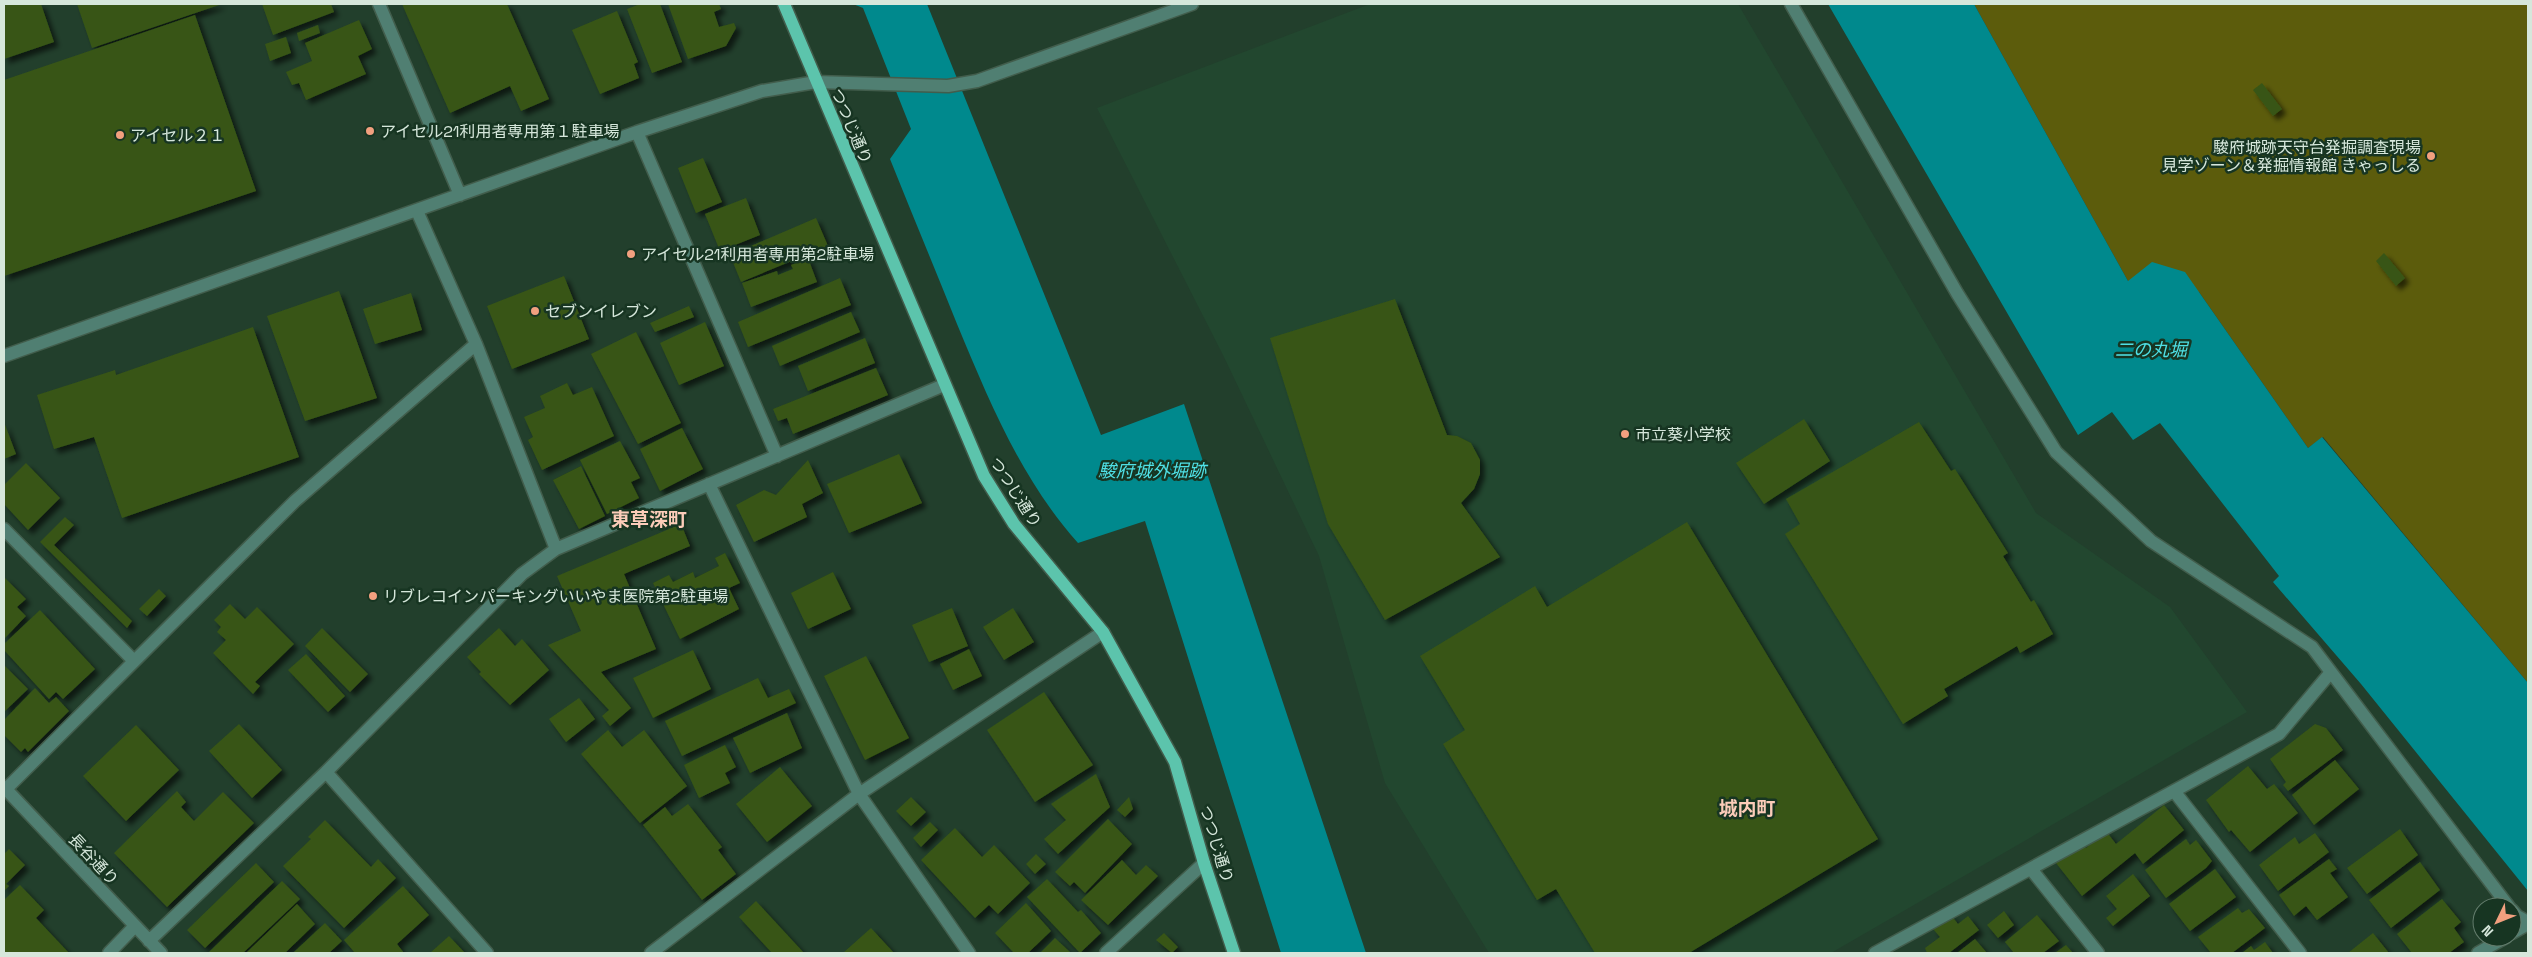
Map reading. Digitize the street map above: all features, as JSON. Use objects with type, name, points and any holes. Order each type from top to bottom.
[{"type":"main road","name":"つつじ通り","points":[[784,4],[944,386],[984,476],[1014,524],[1103,632],[1175,762],[1204,863],[1234,953]]},
{"type":"street","points":[[379,4],[460,195]]},
{"type":"street","points":[[4,356],[637,132],[762,92],[816,82],[948,86],[977,80],[1192,4]]},
{"type":"street","points":[[1791,4],[1957,293],[2056,452],[2151,540],[2312,647],[2502,897]]},
{"type":"street","points":[[637,132],[777,456]]},
{"type":"street","points":[[417,211],[476,344],[556,550]]},
{"type":"street","points":[[4,789],[295,501],[476,344]]},
{"type":"street","points":[[149,941],[326,772],[522,574],[556,550],[944,386]]},
{"type":"street","points":[[709,484],[859,794],[969,953]]},
{"type":"street","points":[[4,529],[134,661]]},
{"type":"street","points":[[651,953],[859,794],[1103,632]]},
{"type":"street","points":[[1879,952],[2278,734],[2330,672]]},
{"type":"street","points":[[326,772],[487,953]]},
{"type":"street","name":"長谷通り","points":[[4,789],[161,953]]},
{"type":"street","points":[[2174,791],[2300,953]]},
{"type":"street","points":[[1106,953],[1204,863]]},
{"type":"street","points":[[2031,869],[2098,953]]},
{"type":"street","points":[[109,953],[135,926]]},
{"type":"shaded area","name":"市立葵小学校","points":[[1370,4],[1738,4],[2036,513],[2170,607],[2247,712],[1831,953],[1489,953],[1385,783],[1319,556],[1223,355],[1097,108]]},
{"type":"shaded area","points":[[1974,4],[2528,4],[2528,683],[2323,437],[2308,448],[2199,292],[2128,281]]},
{"type":"water","name":"駿府城外堀跡","points":[[853,4],[927,4],[1101,435],[1184,404],[1366,953],[1281,953],[1145,521],[1078,543],[1040,493],[1023,466],[982,383],[890,159],[911,129],[863,8]]},
{"type":"water","name":"二の丸堀","points":[[1828,4],[1974,4],[2128,281],[2152,262],[2185,272],[2308,448],[2322,437],[2528,683],[2528,891],[2361,684],[2273,582],[2279,576],[2160,423],[2133,440],[2112,412],[2078,435]]},
{"type":"building","points":[[4,4],[41,4],[54,42],[4,59]]},
{"type":"building","points":[[77,4],[222,4],[92,48]]},
{"type":"building","points":[[262,4],[331,4],[334,12],[273,35]]},
{"type":"building","points":[[402,4],[507,4],[549,99],[521,111],[510,86],[450,113]]},
{"type":"building","points":[[640,4],[660,4],[682,62],[652,73],[627,9]]},
{"type":"building","points":[[668,4],[719,4],[721,9],[714,12],[719,27],[734,23],[736,28],[726,46],[688,59]]},
{"type":"building","points":[[617,11],[638,62],[634,64],[639,78],[600,94],[572,30]]},
{"type":"building","name":"アイセル２１","points":[[195,15],[256,191],[4,276],[4,80]]},
{"type":"building","points":[[359,20],[372,49],[358,56],[366,74],[306,100],[299,83],[292,85],[286,72],[312,61],[305,43]]},
{"type":"building","points":[[318,25],[320,33],[299,41],[297,33]]},
{"type":"building","points":[[286,37],[291,53],[270,61],[265,44]]},
{"type":"building","points":[[2262,83],[2282,109],[2273,116],[2253,90]]},
{"type":"building","points":[[703,158],[722,202],[696,213],[678,168]]},
{"type":"building","points":[[746,198],[760,235],[720,251],[705,214]]},
{"type":"building","points":[[816,218],[828,246],[741,282],[730,255]]},
{"type":"building","points":[[2384,253],[2405,278],[2396,286],[2376,261]]},
{"type":"building","points":[[808,258],[817,282],[751,307],[742,283],[777,271],[778,275],[793,269],[791,265]]},
{"type":"building","points":[[564,276],[589,339],[512,369],[487,306]]},
{"type":"building","points":[[840,278],[851,305],[748,347],[738,322]]},
{"type":"building","points":[[339,291],[377,398],[305,421],[267,316]]},
{"type":"building","points":[[411,293],[422,330],[375,344],[363,309]]},
{"type":"building","points":[[1395,299],[1447,435],[1457,436],[1471,443],[1480,460],[1480,474],[1474,489],[1461,503],[1500,557],[1385,620],[1328,524],[1270,338]]},
{"type":"building","points":[[689,306],[694,317],[655,332],[650,323]]},
{"type":"building","points":[[851,312],[860,332],[780,366],[772,346]]},
{"type":"building","points":[[705,322],[724,366],[679,385],[660,343]]},
{"type":"building","points":[[253,327],[299,457],[122,518],[94,437],[54,449],[37,395],[115,370],[116,375]]},
{"type":"building","points":[[636,332],[681,423],[638,444],[591,354]]},
{"type":"building","points":[[865,338],[875,363],[808,391],[798,366]]},
{"type":"building","points":[[876,368],[888,395],[793,434],[787,418],[778,421],[773,409]]},
{"type":"building","points":[[567,383],[573,395],[592,387],[614,436],[542,470],[528,440],[533,437],[524,417],[545,408],[540,396]]},
{"type":"building","points":[[1804,419],[1830,461],[1764,504],[1736,463]]},
{"type":"building","points":[[4,422],[16,454],[4,459]]},
{"type":"building","points":[[1919,422],[1951,471],[1955,469],[2008,553],[2003,556],[2031,602],[2034,600],[2053,634],[2020,653],[2017,646],[1944,689],[1948,696],[1903,724],[1785,534],[1800,524],[1786,499]]},
{"type":"building","points":[[682,428],[703,469],[660,491],[640,449]]},
{"type":"building","points":[[620,441],[640,478],[631,482],[639,498],[607,514],[580,460]]},
{"type":"building","points":[[899,454],[922,503],[849,533],[827,484]]},
{"type":"building","points":[[808,460],[823,493],[802,504],[807,517],[754,542],[736,505],[764,490],[776,495]]},
{"type":"building","points":[[26,463],[60,498],[28,530],[4,504],[4,485]]},
{"type":"building","points":[[581,466],[605,516],[579,529],[553,480]]},
{"type":"building","points":[[65,517],[74,525],[54,545],[132,621],[127,628],[40,542]]},
{"type":"building","points":[[1687,522],[1878,839],[1689,953],[1595,953],[1556,889],[1537,900],[1443,744],[1465,730],[1420,656],[1535,586],[1547,607]]},
{"type":"building","points":[[681,524],[690,546],[624,574],[656,649],[601,672],[631,708],[610,726],[602,716],[609,710],[548,645],[581,631],[557,576]]},
{"type":"building","points":[[725,553],[740,583],[729,588],[739,609],[680,639],[653,583],[669,575],[673,582],[693,572],[695,578],[719,566],[715,558]]},
{"type":"building","points":[[833,572],[851,609],[808,629],[791,593]]},
{"type":"building","points":[[4,577],[26,599],[17,607],[26,616],[4,639]]},
{"type":"building","points":[[159,589],[166,596],[147,616],[139,609]]},
{"type":"building","points":[[230,604],[245,619],[257,607],[294,644],[255,682],[260,686],[253,694],[213,653],[226,640],[217,632],[221,627],[214,620]]},
{"type":"building","points":[[952,608],[968,646],[929,662],[912,625]]},
{"type":"building","points":[[1013,608],[1034,642],[1004,660],[983,627]]},
{"type":"building","points":[[40,610],[95,669],[63,699],[56,692],[49,699],[4,650],[4,644]]},
{"type":"building","points":[[322,628],[368,674],[350,692],[305,646]]},
{"type":"building","points":[[499,628],[515,646],[522,639],[549,670],[510,705],[479,674],[481,672],[467,657]]},
{"type":"building","points":[[969,649],[982,676],[953,690],[940,664]]},
{"type":"building","points":[[693,650],[711,689],[653,718],[633,678]]},
{"type":"building","points":[[306,654],[345,696],[328,712],[288,670]]},
{"type":"building","points":[[866,656],[909,738],[865,760],[824,676]]},
{"type":"building","points":[[4,665],[28,689],[4,712]]},
{"type":"building","points":[[758,678],[768,698],[789,689],[796,703],[682,756],[665,721]]},
{"type":"building","points":[[35,688],[49,703],[56,697],[69,711],[28,752],[25,748],[21,752],[4,735],[4,720]]},
{"type":"building","points":[[1044,692],[1093,765],[1035,802],[987,730]]},
{"type":"building","points":[[579,698],[595,719],[566,742],[549,719]]},
{"type":"building","points":[[787,713],[802,748],[750,773],[733,738]]},
{"type":"building","points":[[239,724],[282,770],[252,798],[209,751]]},
{"type":"building","points":[[2315,724],[2326,728],[2343,750],[2288,791],[2283,785],[2286,782],[2270,759]]},
{"type":"building","points":[[136,725],[179,770],[126,821],[83,776]]},
{"type":"building","points":[[608,730],[622,747],[644,730],[687,786],[640,823],[581,754]]},
{"type":"building","points":[[725,745],[736,767],[725,773],[730,783],[699,798],[684,765]]},
{"type":"building","points":[[2335,760],[2359,789],[2314,825],[2292,795]]},
{"type":"building","points":[[2248,766],[2267,789],[2274,784],[2298,813],[2250,852],[2231,830],[2229,832],[2206,800]]},
{"type":"building","points":[[780,767],[812,806],[767,842],[736,804]]},
{"type":"building","points":[[1096,774],[1110,807],[1058,854],[1044,839],[1066,820],[1051,804]]},
{"type":"building","points":[[177,791],[186,802],[181,807],[194,821],[223,792],[254,823],[167,907],[114,853]]},
{"type":"building","points":[[911,797],[926,812],[911,826],[896,811]]},
{"type":"building","points":[[1129,797],[1133,809],[1125,817],[1117,810]]},
{"type":"building","points":[[688,804],[722,847],[718,850],[736,874],[702,900],[643,825],[665,807],[672,816]]},
{"type":"building","points":[[2164,805],[2184,830],[2143,864],[2135,853],[2082,896],[2056,863],[2081,843],[2086,848],[2106,831],[2116,844]]},
{"type":"building","points":[[1108,819],[1132,844],[1085,893],[1074,882],[1070,886],[1055,872]]},
{"type":"building","points":[[325,820],[371,867],[378,859],[396,878],[344,928],[283,866],[311,839],[308,837]]},
{"type":"building","points":[[930,822],[938,830],[921,847],[913,838]]},
{"type":"building","points":[[955,828],[982,857],[994,845],[1030,883],[998,914],[989,905],[975,918],[921,860]]},
{"type":"building","points":[[2400,829],[2418,855],[2367,894],[2347,868]]},
{"type":"building","points":[[2315,833],[2329,852],[2278,891],[2259,865],[2295,837],[2299,844]]},
{"type":"building","points":[[2186,839],[2190,845],[2196,840],[2212,861],[2206,868],[2166,898],[2145,870]]},
{"type":"building","points":[[9,849],[25,865],[6,884],[9,886],[4,891],[4,854]]},
{"type":"building","points":[[1036,854],[1046,864],[1035,874],[1026,864]]},
{"type":"building","points":[[2329,859],[2337,869],[2330,873],[2348,897],[2317,920],[2306,906],[2294,916],[2279,895]]},
{"type":"building","points":[[1122,860],[1136,875],[1146,865],[1158,876],[1108,925],[1081,900]]},
{"type":"building","points":[[2420,862],[2440,890],[2391,928],[2369,900]]},
{"type":"building","points":[[256,863],[274,882],[205,948],[187,930]]},
{"type":"building","points":[[2215,869],[2236,897],[2190,931],[2169,904]]},
{"type":"building","points":[[2133,874],[2150,896],[2113,926],[2106,918],[2117,909],[2106,896]]},
{"type":"building","points":[[1047,879],[1078,912],[1081,910],[1101,933],[1080,953],[1027,897]]},
{"type":"building","points":[[282,881],[300,899],[243,953],[208,953]]},
{"type":"building","points":[[20,885],[44,910],[36,918],[69,953],[4,953],[4,900]]},
{"type":"building","points":[[403,886],[429,915],[397,944],[404,953],[355,953],[344,940]]},
{"type":"building","points":[[2442,899],[2461,922],[2454,928],[2464,942],[2449,953],[2412,953],[2397,934]]},
{"type":"building","points":[[756,901],[804,953],[772,953],[739,917]]},
{"type":"building","points":[[1026,903],[1051,931],[1028,953],[1014,953],[995,933]]},
{"type":"building","points":[[297,904],[315,924],[285,953],[246,953]]},
{"type":"building","points":[[2238,908],[2242,913],[2249,909],[2265,928],[2232,953],[2211,953],[2198,937]]},
{"type":"building","points":[[2004,911],[2014,925],[1998,938],[1987,925]]},
{"type":"building","points":[[1951,915],[1958,924],[1968,916],[1979,930],[1949,953],[1927,953],[1925,948],[1940,937],[1933,929]]},
{"type":"building","points":[[2037,915],[2059,941],[2043,953],[2014,953],[2005,942]]},
{"type":"building","points":[[325,923],[342,941],[329,953],[293,953]]},
{"type":"building","points":[[871,928],[894,953],[843,953]]},
{"type":"building","points":[[1164,933],[1178,947],[1172,953],[1156,940]]},
{"type":"building","points":[[2373,933],[2389,953],[2348,953]]},
{"type":"building","points":[[449,936],[465,953],[430,953]]},
{"type":"building","points":[[1055,938],[1071,953],[1040,953]]},
{"type":"building","points":[[1975,939],[1987,953],[1957,953]]},
{"type":"building","points":[[2265,942],[2273,953],[2242,953],[2251,946],[2254,950]]},
{"type":"building","points":[[2066,945],[2073,953],[2055,953]]},
{"type":"place","name":"アイセル21利用者専用第１駐車場","points":[[370,131]]},
{"type":"place","name":"アイセル２１","points":[[120,135]]},
{"type":"place","name":"駿府城跡天守台発掘調査現場 見学ゾーン＆発掘情報館 きゃっしる","points":[[2431,156]]},
{"type":"place","name":"アイセル21利用者専用第2駐車場","points":[[631,254]]},
{"type":"place","name":"セブンイレブン","points":[[535,311]]},
{"type":"place","name":"市立葵小学校","points":[[1625,434]]},
{"type":"place","name":"リブレコインパーキングいいやま医院第2駐車場","points":[[373,596]]},
{"type":"district","name":"東草深町","points":[[649,519]]},
{"type":"district","name":"城内町","points":[[1747,808]]}]
